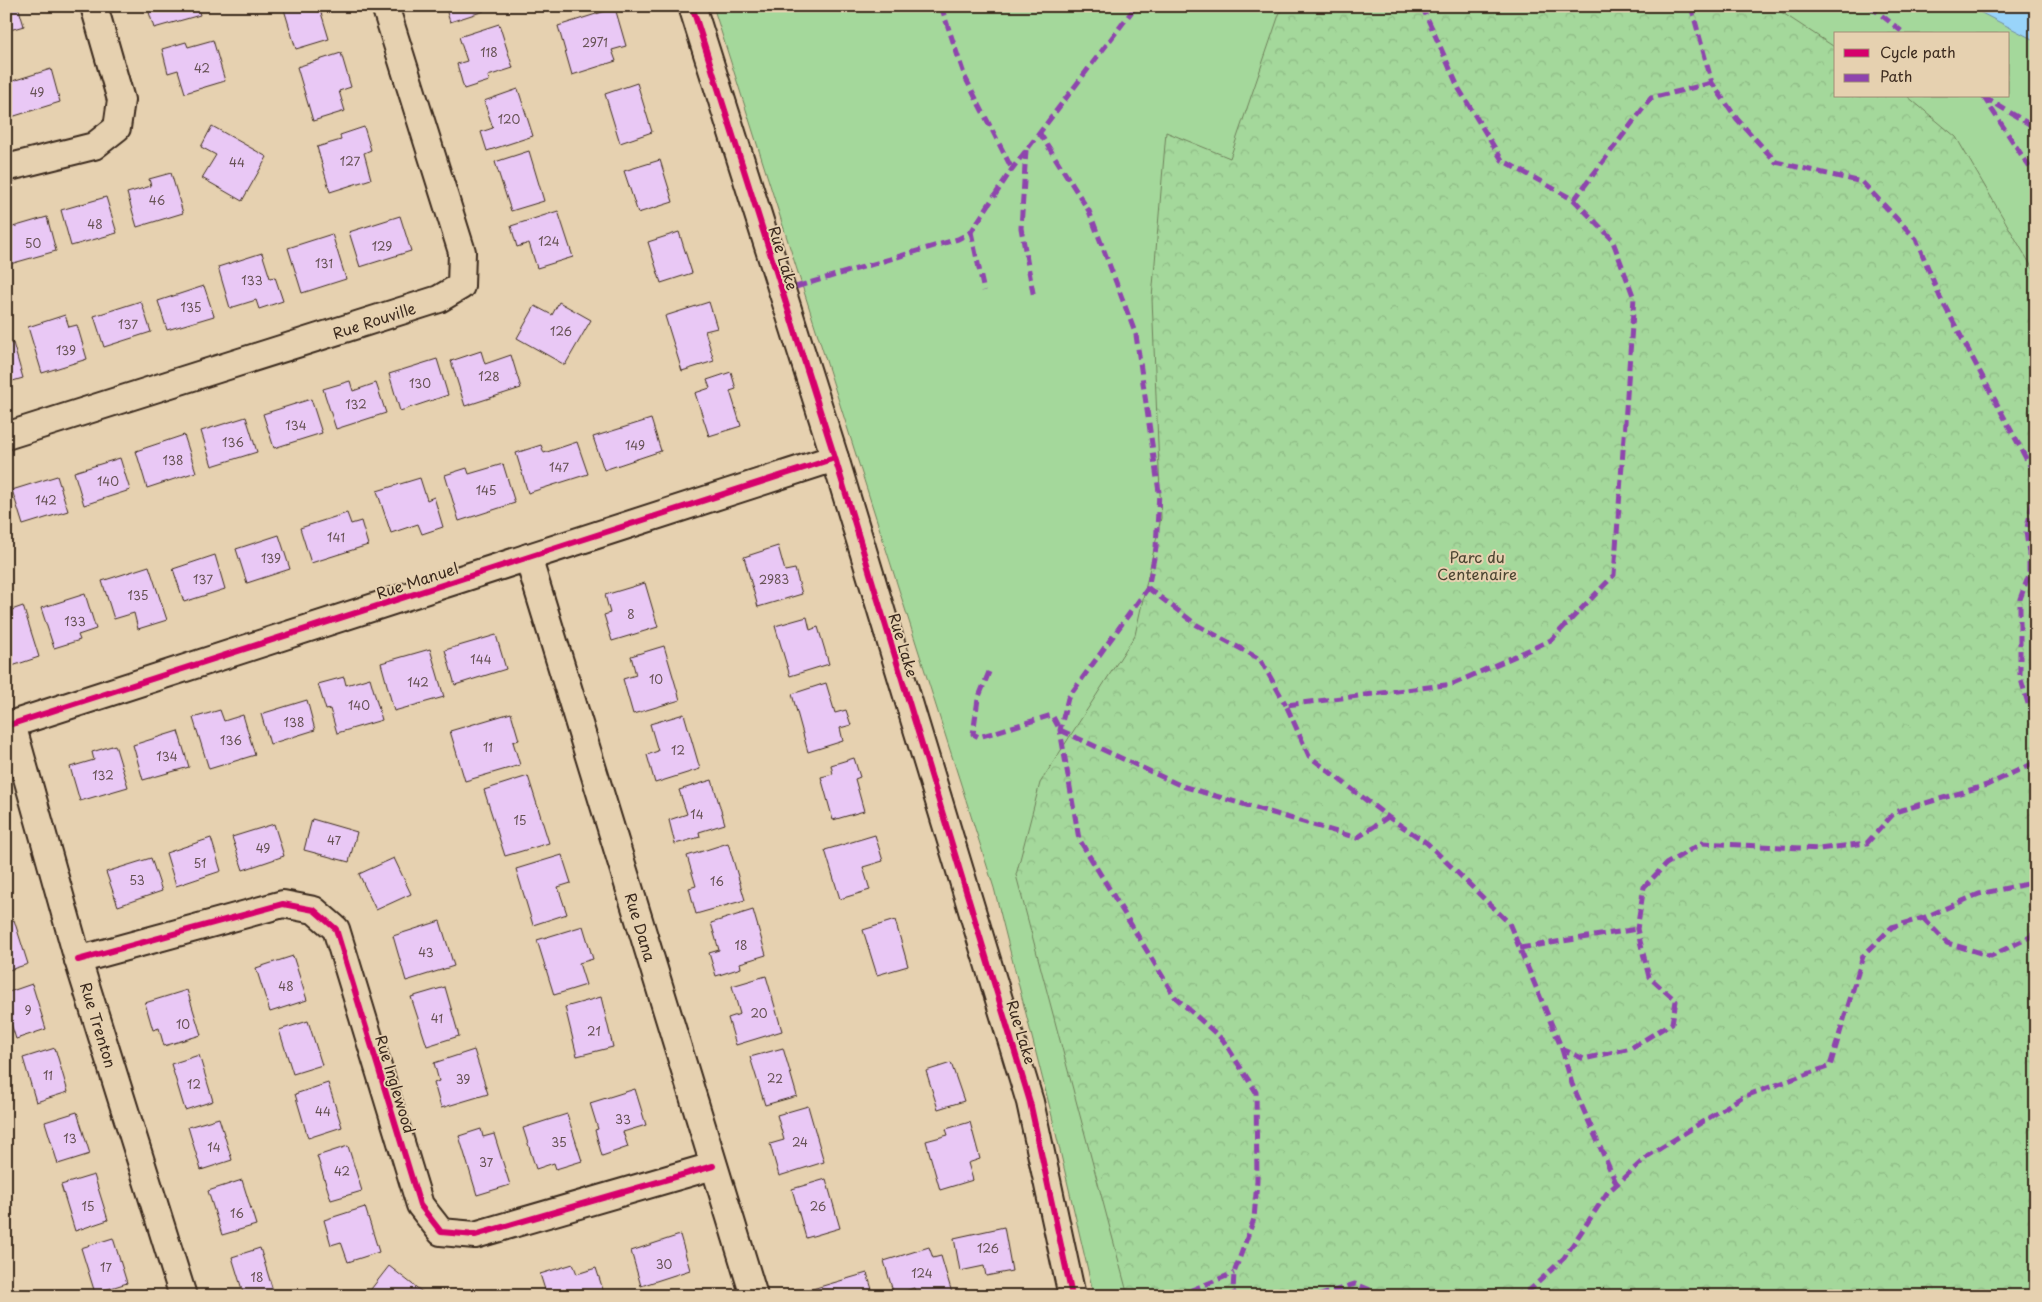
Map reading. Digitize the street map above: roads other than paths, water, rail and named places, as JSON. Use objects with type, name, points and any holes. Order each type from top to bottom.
[{"type":"street","points":[[6,168],[94,146],[117,128],[121,100],[94,6]]},
{"type":"street","name":"Rue Rouville","points":[[6,436],[439,300],[461,286],[462,252],[385,6]]},
{"type":"street","name":"Rue Lake","points":[[692,6],[835,458],[1030,1102],[1072,1296]]},
{"type":"street","name":"Rue Manuel","points":[[9,725],[835,458]]},
{"type":"street","name":"Rue Dana","points":[[528,557],[754,1296]]},
{"type":"street","name":"Rue Trenton","points":[[9,725],[78,960],[183,1296]]},
{"type":"street","name":"Rue Inglewood","points":[[78,960],[282,904],[314,910],[336,928],[420,1205],[441,1232],[475,1235],[713,1166]]},
{"type":"water","points":[[1968,6],[2036,6],[2036,41]]},
{"type":"park label","name":"Parc du Centenaire","points":[[1477,564]]}]
